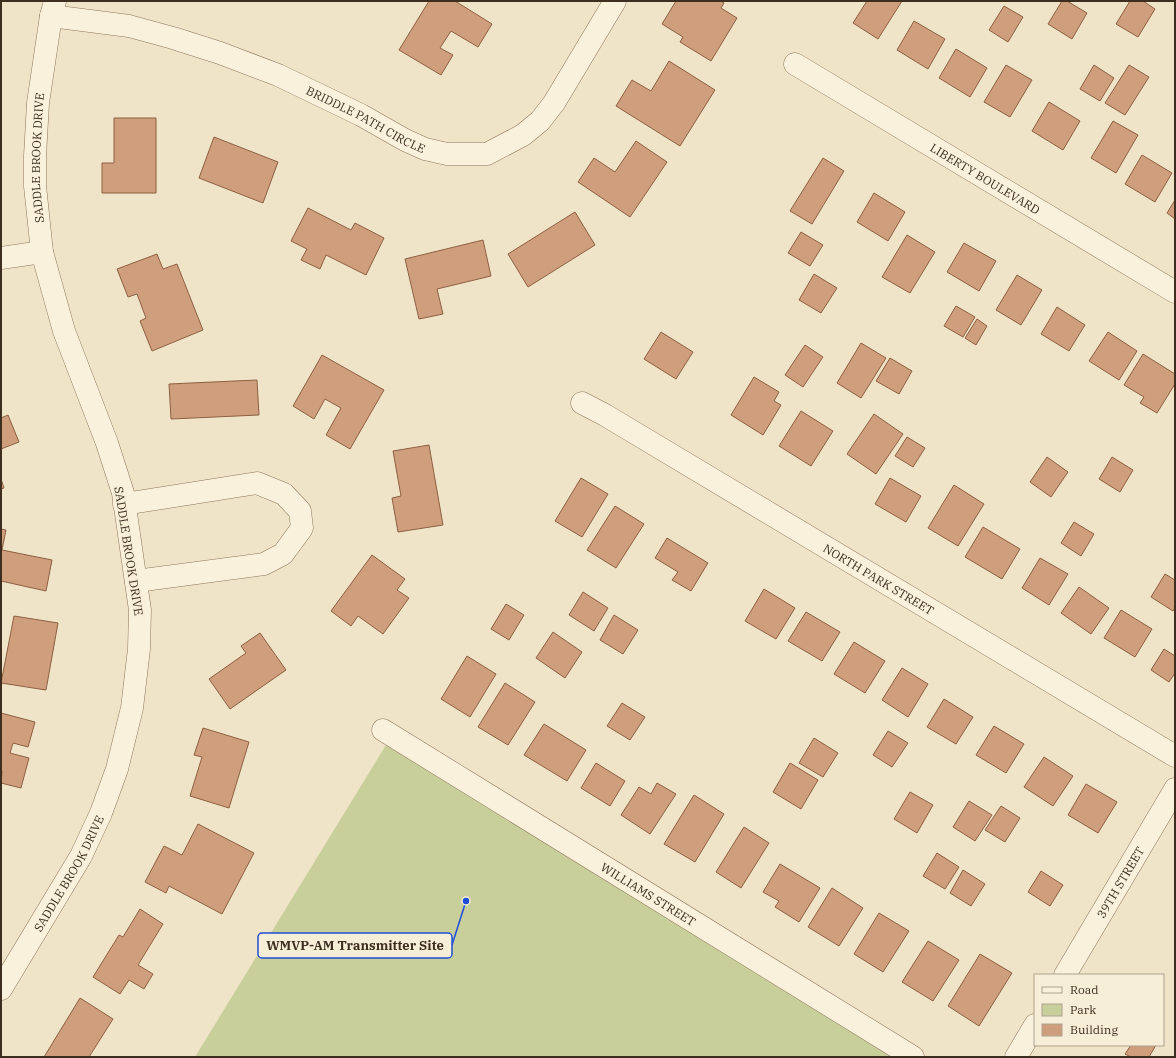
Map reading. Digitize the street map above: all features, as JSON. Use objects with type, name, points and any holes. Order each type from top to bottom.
[{"type":"street","name":"BRIDDLE PATH CIRCLE","points":[[53,8],[129,26],[220,53],[278,75],[361,115],[405,140],[425,149],[447,154],[487,154],[523,135],[540,121],[554,103],[615,1]]},
{"type":"street","name":"SADDLE BROOK DRIVE","points":[[1,989],[81,856],[101,813],[117,769],[132,708],[139,649],[140,610],[123,493],[107,442],[64,331],[42,252],[35,186],[34,156],[38,103],[53,8]]},
{"type":"street","name":"LIBERTY BOULEVARD","points":[[795,64],[1175,292]]},
{"type":"street","points":[[1,258],[42,252]]},
{"type":"street","name":"NORTH PARK STREET","points":[[582,403],[619,423],[1175,756]]},
{"type":"street","points":[[124,504],[257,483],[284,494],[300,510],[302,528],[283,554],[264,564],[136,582]]},
{"type":"street","name":"WILLIAMS STREET","points":[[383,730],[913,1057]]},
{"type":"street","name":"39TH STREET","points":[[1066,974],[1175,789]]},
{"type":"street","points":[[1016,1057],[1034,1028]]},
{"type":"green space","points":[[386,745],[897,1057],[195,1057]]},
{"type":"building","points":[[429,1],[455,1],[492,24],[478,47],[451,31],[440,48],[453,55],[441,75],[399,50]]},
{"type":"building","points":[[676,1],[721,1],[724,3],[721,8],[737,18],[711,61],[680,42],[683,37],[662,24]]},
{"type":"building","points":[[867,1],[902,1],[878,39],[853,23]]},
{"type":"building","points":[[1062,1],[1067,1],[1087,13],[1072,39],[1048,24]]},
{"type":"building","points":[[1130,1],[1143,1],[1155,9],[1138,37],[1116,24]]},
{"type":"building","points":[[1004,6],[1023,17],[1008,42],[989,30]]},
{"type":"building","points":[[914,21],[945,39],[928,69],[897,50]]},
{"type":"building","points":[[956,49],[987,68],[970,97],[939,78]]},
{"type":"building","points":[[669,61],[715,90],[680,146],[616,106],[632,80],[651,91]]},
{"type":"building","points":[[1006,65],[1032,80],[1010,117],[984,102]]},
{"type":"building","points":[[1094,65],[1114,78],[1100,101],[1080,89]]},
{"type":"building","points":[[1129,65],[1149,77],[1125,115],[1105,103]]},
{"type":"building","points":[[1049,102],[1080,121],[1063,150],[1032,131]]},
{"type":"building","points":[[114,118],[156,118],[156,193],[102,193],[102,163],[114,163]]},
{"type":"building","points":[[1113,121],[1138,135],[1116,173],[1091,158]]},
{"type":"building","points":[[214,137],[278,162],[263,203],[199,178]]},
{"type":"building","points":[[636,141],[667,162],[630,217],[578,182],[594,158],[615,172]]},
{"type":"building","points":[[1142,155],[1172,173],[1155,202],[1125,184]]},
{"type":"building","points":[[823,158],[844,171],[812,224],[790,211]]},
{"type":"building","points":[[874,193],[905,212],[888,241],[857,222]]},
{"type":"building","points":[[1175,200],[1175,219],[1167,213]]},
{"type":"building","points":[[308,208],[351,230],[355,223],[384,238],[366,275],[326,255],[320,269],[301,260],[307,249],[291,241]]},
{"type":"building","points":[[575,212],[595,245],[528,287],[508,254]]},
{"type":"building","points":[[801,232],[823,245],[810,266],[788,253]]},
{"type":"building","points":[[907,235],[935,252],[910,293],[882,277]]},
{"type":"building","points":[[483,240],[491,276],[437,289],[443,314],[419,319],[405,259]]},
{"type":"building","points":[[964,243],[996,261],[979,291],[947,272]]},
{"type":"building","points":[[157,254],[163,269],[177,264],[203,330],[152,351],[140,321],[146,318],[137,294],[128,297],[117,269]]},
{"type":"building","points":[[814,274],[837,288],[821,313],[799,300]]},
{"type":"building","points":[[1017,275],[1042,290],[1021,325],[996,310]]},
{"type":"building","points":[[956,306],[975,317],[963,337],[944,326]]},
{"type":"building","points":[[1057,307],[1085,325],[1069,351],[1041,334]]},
{"type":"building","points":[[977,319],[987,326],[976,345],[965,338]]},
{"type":"building","points":[[661,332],[693,352],[676,379],[644,359]]},
{"type":"building","points":[[1108,332],[1137,351],[1119,380],[1089,361]]},
{"type":"building","points":[[861,343],[886,358],[861,398],[837,383]]},
{"type":"building","points":[[805,345],[823,357],[803,387],[785,375]]},
{"type":"building","points":[[1143,354],[1175,374],[1175,384],[1157,413],[1140,403],[1144,397],[1124,385]]},
{"type":"building","points":[[322,355],[384,390],[350,449],[326,435],[341,408],[325,399],[314,419],[293,406]]},
{"type":"building","points":[[890,358],[912,371],[899,394],[876,381]]},
{"type":"building","points":[[754,377],[779,392],[774,401],[781,405],[763,435],[731,415]]},
{"type":"building","points":[[257,380],[259,415],[171,419],[169,384]]},
{"type":"building","points":[[801,411],[833,431],[811,466],[779,446]]},
{"type":"building","points":[[874,414],[903,434],[876,474],[847,454]]},
{"type":"building","points":[[8,415],[19,442],[1,449],[1,418]]},
{"type":"building","points":[[907,437],[925,448],[913,467],[895,456]]},
{"type":"building","points":[[429,445],[443,525],[398,532],[392,498],[401,496],[393,451]]},
{"type":"building","points":[[1047,457],[1068,472],[1051,497],[1030,482]]},
{"type":"building","points":[[1112,457],[1133,470],[1120,492],[1099,479]]},
{"type":"building","points":[[581,478],[608,494],[582,537],[555,521]]},
{"type":"building","points":[[890,478],[921,496],[906,522],[875,504]]},
{"type":"building","points":[[1,479],[4,488],[1,489]]},
{"type":"building","points":[[954,485],[984,504],[958,546],[928,528]]},
{"type":"building","points":[[615,506],[644,524],[616,568],[587,550]]},
{"type":"building","points":[[1074,522],[1094,534],[1081,556],[1061,543]]},
{"type":"building","points":[[983,527],[1020,549],[1002,579],[965,557]]},
{"type":"building","points":[[1,529],[6,530],[2,550],[52,560],[46,591],[1,581]]},
{"type":"building","points":[[667,538],[708,563],[691,591],[672,580],[678,572],[655,558]]},
{"type":"building","points":[[372,555],[405,579],[397,590],[409,598],[383,634],[358,616],[351,626],[331,611]]},
{"type":"building","points":[[1040,558],[1068,574],[1049,605],[1022,588]]},
{"type":"building","points":[[1165,574],[1175,580],[1175,608],[1173,611],[1151,597]]},
{"type":"building","points":[[1079,587],[1109,608],[1091,634],[1061,613]]},
{"type":"building","points":[[764,589],[795,608],[776,639],[745,621]]},
{"type":"building","points":[[583,592],[608,608],[594,631],[569,615]]},
{"type":"building","points":[[506,604],[524,615],[509,640],[491,629]]},
{"type":"building","points":[[1121,610],[1152,629],[1135,657],[1104,638]]},
{"type":"building","points":[[806,612],[840,632],[822,661],[788,641]]},
{"type":"building","points":[[614,615],[638,630],[623,654],[600,640]]},
{"type":"building","points":[[14,616],[58,623],[46,690],[1,683]]},
{"type":"building","points":[[553,632],[582,652],[565,678],[536,658]]},
{"type":"building","points":[[260,633],[286,670],[230,709],[209,679],[246,653],[241,646]]},
{"type":"building","points":[[854,642],[885,661],[865,693],[834,674]]},
{"type":"building","points":[[1164,649],[1175,656],[1175,673],[1169,682],[1151,670]]},
{"type":"building","points":[[467,656],[496,674],[470,717],[441,699]]},
{"type":"building","points":[[902,668],[928,684],[908,717],[882,700]]},
{"type":"building","points":[[505,683],[535,702],[508,745],[478,727]]},
{"type":"building","points":[[944,699],[973,717],[956,744],[927,727]]},
{"type":"building","points":[[622,703],[645,717],[630,740],[607,726]]},
{"type":"building","points":[[1,713],[35,722],[28,747],[13,743],[10,753],[29,758],[21,788],[1,783]]},
{"type":"building","points":[[544,724],[586,750],[567,781],[524,755]]},
{"type":"building","points":[[994,726],[1024,744],[1006,773],[976,755]]},
{"type":"building","points":[[203,728],[249,742],[229,808],[190,796],[202,757],[194,755]]},
{"type":"building","points":[[888,731],[908,743],[892,767],[873,755]]},
{"type":"building","points":[[814,738],[838,753],[823,777],[799,763]]},
{"type":"building","points":[[1044,757],[1073,776],[1053,806],[1024,787]]},
{"type":"building","points":[[596,763],[625,781],[610,806],[581,788]]},
{"type":"building","points":[[790,763],[818,780],[801,809],[773,792]]},
{"type":"building","points":[[657,783],[676,794],[650,834],[621,815],[639,787],[651,794]]},
{"type":"building","points":[[1086,784],[1117,802],[1098,833],[1068,815]]},
{"type":"building","points":[[910,792],[933,805],[917,833],[894,819]]},
{"type":"building","points":[[694,795],[724,814],[695,862],[664,844]]},
{"type":"building","points":[[969,801],[992,815],[975,841],[953,827]]},
{"type":"building","points":[[1001,806],[1020,818],[1005,842],[985,830]]},
{"type":"building","points":[[198,824],[254,853],[222,914],[169,886],[166,893],[145,882],[164,846],[182,855]]},
{"type":"building","points":[[744,827],[769,843],[741,888],[716,872]]},
{"type":"building","points":[[937,853],[959,867],[945,889],[923,876]]},
{"type":"building","points":[[780,864],[820,888],[799,922],[775,907],[779,901],[763,892]]},
{"type":"building","points":[[963,870],[985,884],[971,906],[950,893]]},
{"type":"building","points":[[1041,871],[1063,885],[1050,906],[1028,892]]},
{"type":"building","points":[[832,888],[863,908],[839,946],[808,927]]},
{"type":"building","points":[[140,909],[163,924],[138,965],[153,974],[144,989],[129,980],[120,994],[93,977],[119,935],[123,937]]},
{"type":"building","points":[[879,913],[909,931],[883,972],[854,954]]},
{"type":"building","points":[[928,941],[959,960],[933,1001],[902,982]]},
{"type":"building","points":[[980,954],[1012,973],[979,1026],[948,1006]]},
{"type":"building","points":[[80,998],[113,1019],[89,1057],[44,1057]]},
{"type":"building","points":[[1130,1046],[1155,1046],[1149,1057],[1131,1057],[1125,1054]]},
{"type":"place","name":"WMVP-AM Transmitter Site","points":[[466,901]]}]
